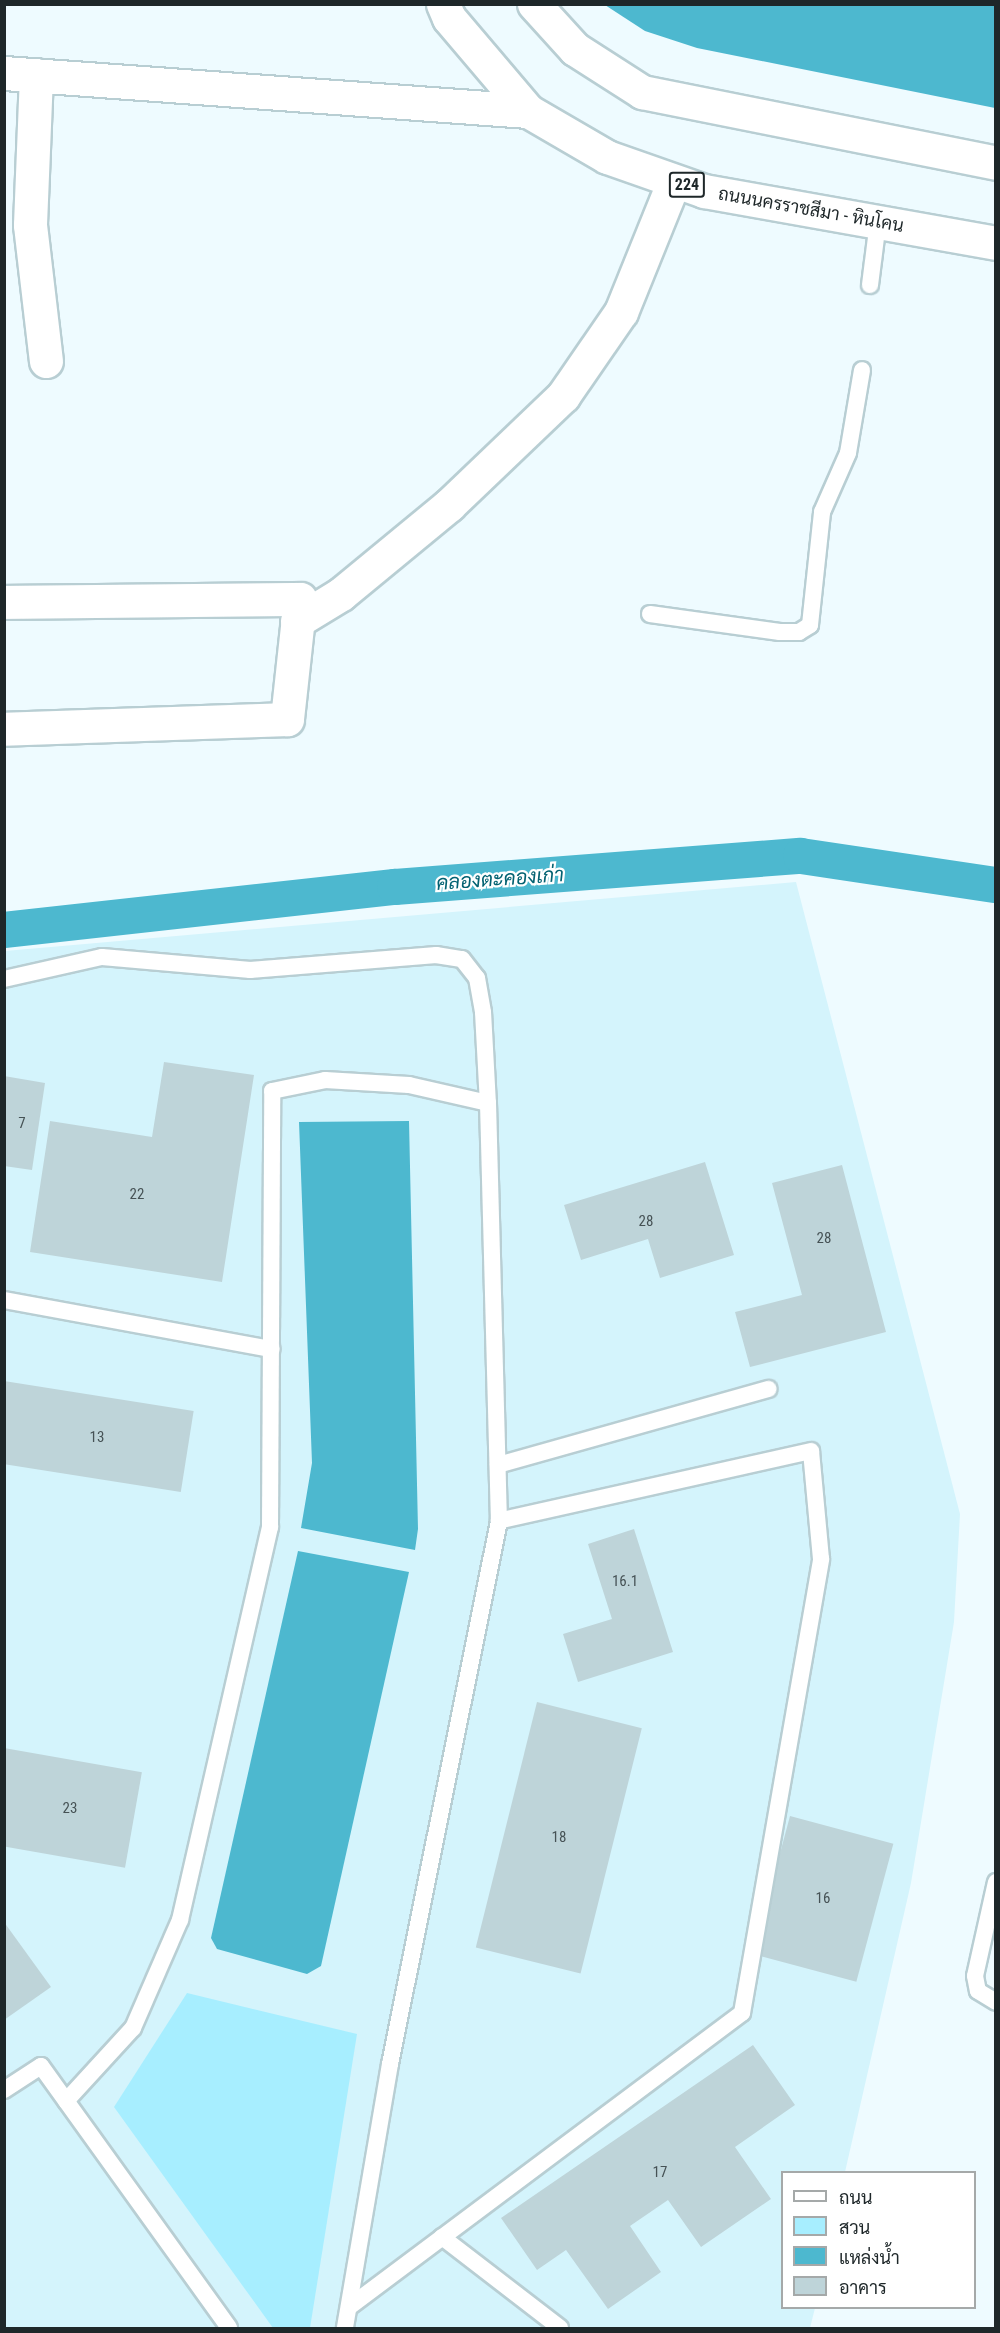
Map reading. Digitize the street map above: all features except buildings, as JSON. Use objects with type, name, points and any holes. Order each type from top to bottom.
[{"type":"street","name":"ถนนนครราชสีมา - หินโคน","points":[[443,4],[449,18],[528,111],[607,157],[704,190],[996,243]]},
{"type":"street","points":[[534,4],[575,49],[642,92],[996,163]]},
{"type":"street","points":[[46,361],[30,225],[20,74],[528,111]]},
{"type":"street","points":[[297,621],[341,594],[422,529],[563,396],[621,312],[674,181]]},
{"type":"street","points":[[4,602],[300,599],[287,719],[4,729]]},
{"type":"lane","points":[[870,285],[878,222]]},
{"type":"lane","points":[[650,614],[780,632],[799,632],[810,625],[822,512],[848,453],[862,370]]},
{"type":"lane","points":[[4,979],[111,957],[250,970],[436,955],[462,959],[477,978],[483,1012],[488,1103],[499,1521],[390,2064],[345,2328]]},
{"type":"lane","points":[[66,2101],[133,2028],[180,1920],[270,1527],[272,1349],[268,1137],[272,1091],[337,1081],[409,1085],[488,1103]]},
{"type":"lane","points":[[4,1300],[272,1349]]},
{"type":"lane","points":[[498,1465],[769,1389]]},
{"type":"lane","points":[[349,2307],[742,2013],[821,1559],[811,1451],[499,1521]]},
{"type":"lane","points":[[996,1882],[975,1976],[978,1991],[996,2002]]},
{"type":"lane","points":[[4,2090],[40,2066],[229,2328]]},
{"type":"lane","points":[[442,2237],[560,2328]]},
{"type":"shaded area","points":[[796,882],[960,1514],[954,1622],[911,1883],[845,2171],[781,2171],[781,2309],[815,2309],[810,2328],[5,2328],[5,951]]},
{"type":"green space","points":[[187,1993],[357,2034],[310,2328],[273,2328],[114,2107]]},
{"type":"water","points":[[605,5],[995,5],[995,108],[697,48],[645,31]]},
{"type":"water","points":[[409,1121],[418,1529],[415,1550],[301,1528],[312,1463],[299,1122]]},
{"type":"water","points":[[298,1551],[409,1572],[321,1966],[307,1974],[217,1949],[211,1938]]},
{"type":"waterway","name":"คลองตะคองเก่า","points":[[4,930],[395,887],[801,856],[996,885]]}]
